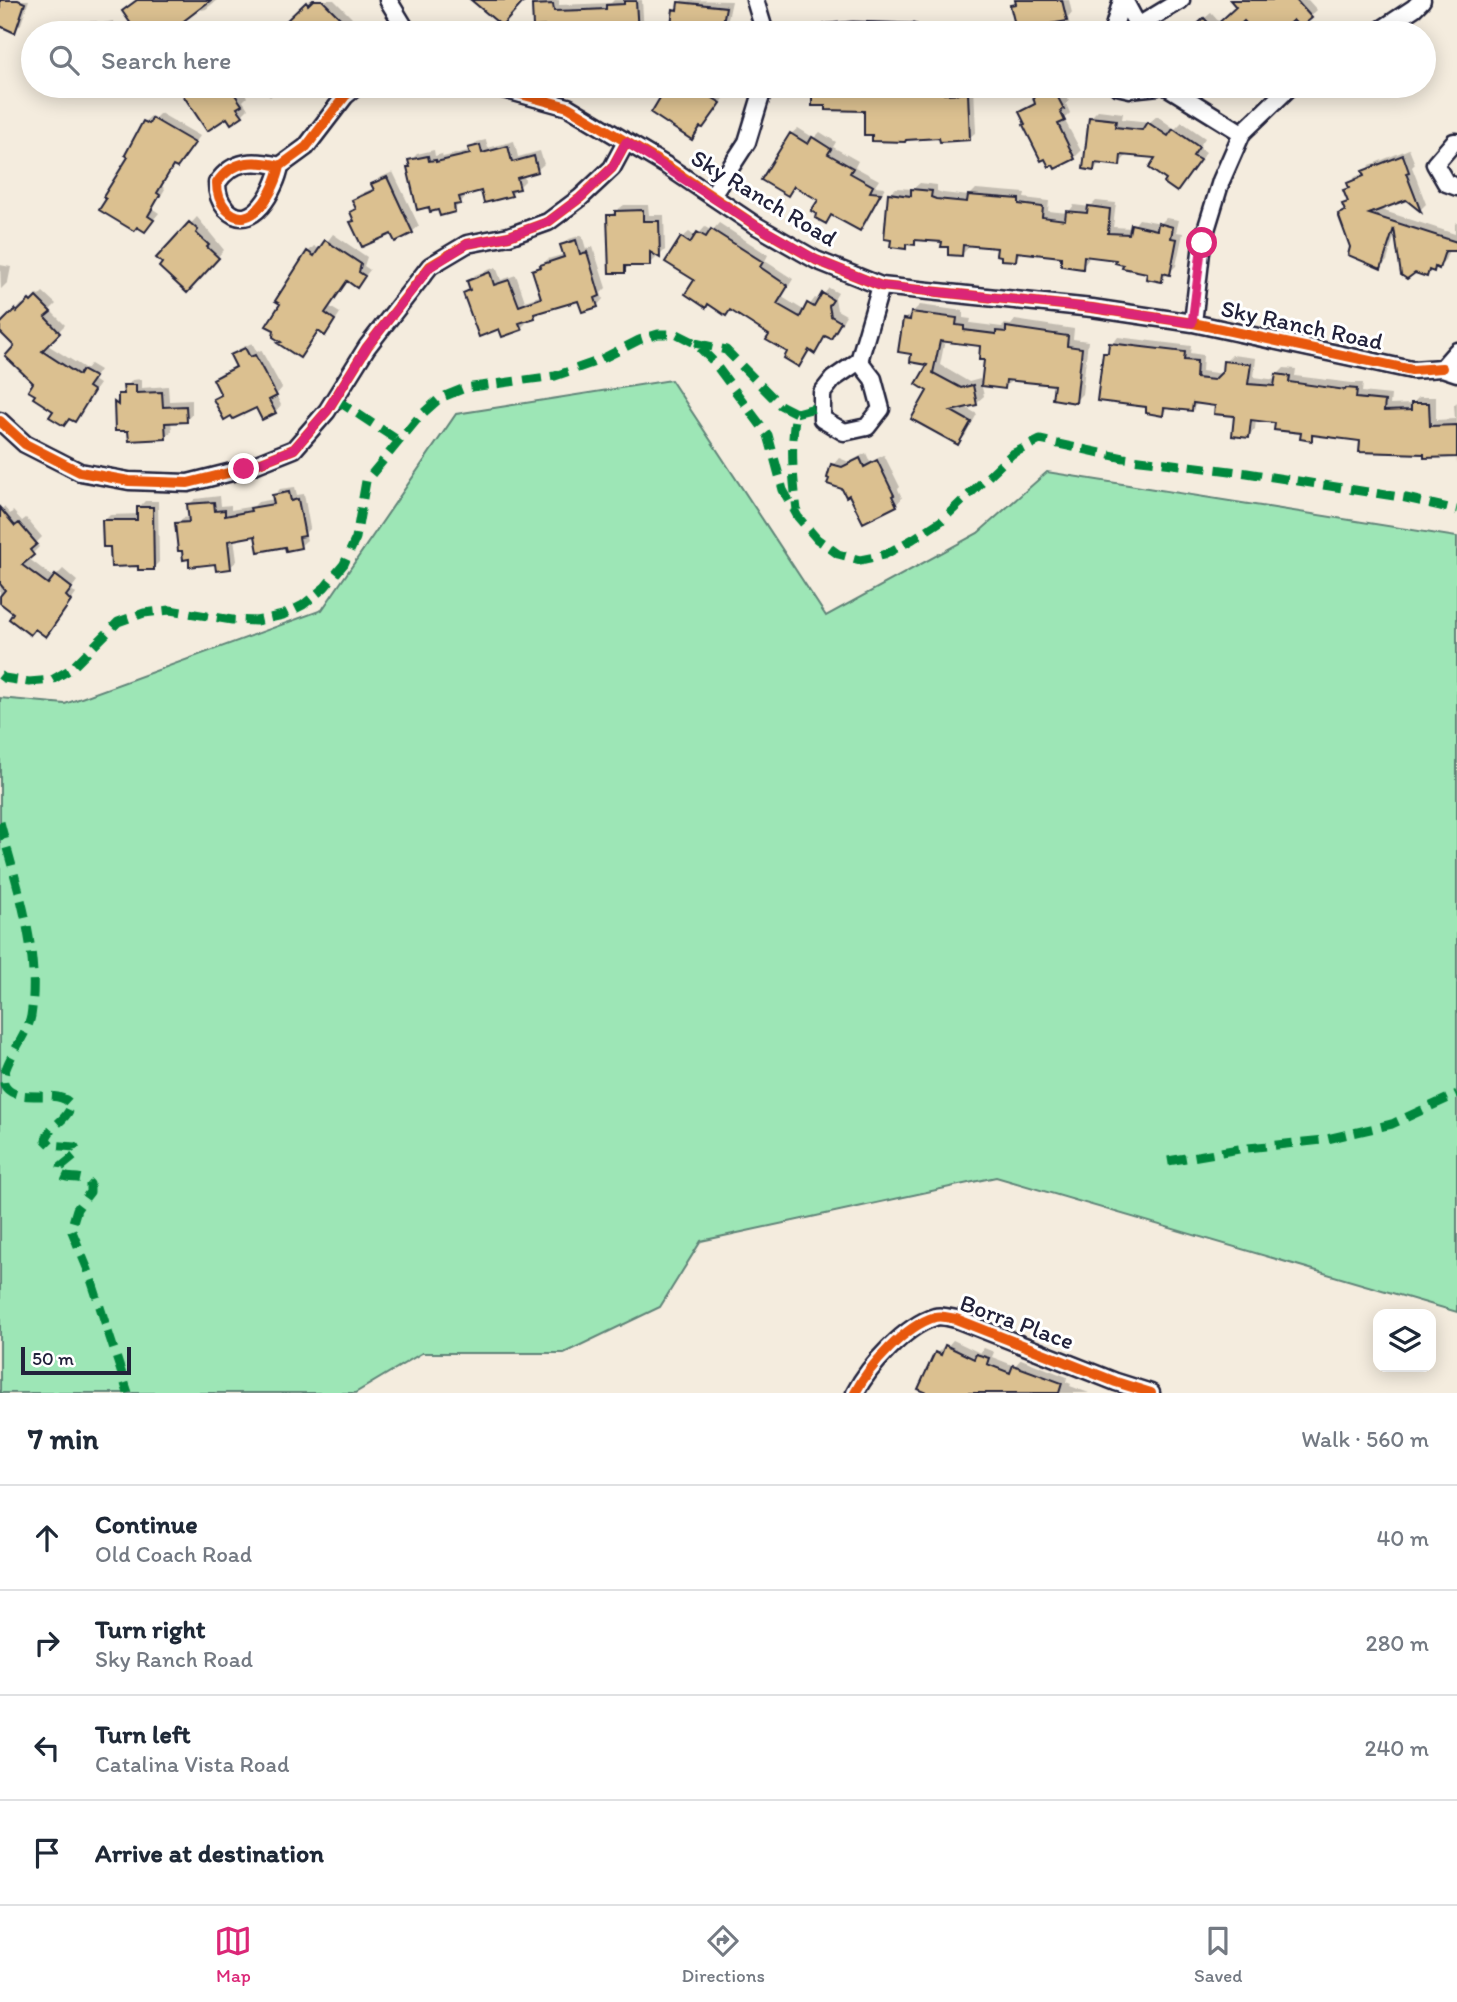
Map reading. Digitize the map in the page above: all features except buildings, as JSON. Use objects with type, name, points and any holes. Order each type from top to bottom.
[{"type":"street","points":[[388,0],[401,21]]},
{"type":"street","points":[[755,0],[761,21]]},
{"type":"street","points":[[1123,0],[1134,21]]},
{"type":"street","points":[[1116,21],[1123,0]]},
{"type":"street","points":[[1151,21],[1181,0]]},
{"type":"street","points":[[1394,21],[1422,0]]},
{"type":"street","points":[[280,166],[306,147],[343,98]]},
{"type":"street","name":"Sky Ranch Road","points":[[535,98],[568,107],[755,225],[816,260],[881,286],[1092,308],[1192,323],[1412,370],[1449,371],[1457,351]]},
{"type":"street","points":[[712,196],[747,142],[760,98]]},
{"type":"street","points":[[1185,98],[1242,133]]},
{"type":"street","points":[[1192,323],[1202,243],[1221,181],[1242,133],[1278,98]]},
{"type":"street","points":[[0,421],[25,444],[80,471],[129,481],[188,483],[244,469],[294,449],[327,411],[367,347],[430,267],[467,244],[509,236],[548,222],[580,198],[612,168],[626,142]]},
{"type":"street","points":[[1457,142],[1454,142],[1435,164],[1446,183],[1457,187]]},
{"type":"street","points":[[859,361],[873,379],[881,409],[867,427],[844,432],[822,419],[822,393],[833,379],[859,361],[881,286]]},
{"type":"street","name":"Borra Place","points":[[855,1393],[865,1374],[889,1349],[914,1327],[937,1316],[957,1320],[1151,1393]]},
{"type":"green space","points":[[671,380],[826,616],[978,533],[1047,472],[1457,537],[1457,1312],[996,1177],[701,1241],[660,1307],[564,1353],[422,1353],[355,1393],[0,1393],[0,698],[65,704],[322,610],[456,414]]},
{"type":"marked path","points":[[0,675],[29,682],[52,680],[71,669],[118,622],[144,613],[170,610],[256,621],[283,615],[303,605],[325,587],[344,564],[356,538],[366,481],[419,417],[440,398],[465,388],[555,376],[598,361],[639,340],[658,334],[677,334],[695,343],[712,360],[768,435],[783,490],[798,517],[817,539],[838,554],[860,560],[884,555],[941,521],[1012,454],[1040,440],[1124,458],[1247,473],[1406,498],[1457,510]]},
{"type":"marked path","points":[[695,343],[726,350],[780,405],[796,413],[793,462],[797,510]]},
{"type":"marked path","points":[[335,399],[399,441]]},
{"type":"marked path","points":[[796,413],[822,406]]},
{"type":"marked path","points":[[0,822],[25,918],[33,967],[31,1016],[6,1068],[4,1084],[9,1091],[17,1094],[57,1097],[71,1105],[46,1140],[51,1145],[75,1147],[77,1154],[61,1167],[60,1174],[83,1179],[90,1184],[90,1192],[77,1209],[71,1229],[88,1270],[128,1393]]},
{"type":"marked path","points":[[1168,1161],[1239,1149],[1323,1140],[1392,1124],[1457,1094]]},
{"type":"cycle path","points":[[280,166],[306,147],[343,98]]},
{"type":"cycle path","points":[[535,98],[568,107],[667,166],[755,225],[816,260],[881,286],[1092,308],[1193,323],[1412,370],[1442,368]]},
{"type":"cycle path","points":[[0,421],[25,444],[80,472],[129,481],[188,483],[244,469],[294,449],[327,411],[367,347],[430,266],[467,244],[509,236],[548,222],[580,198],[612,168],[626,142]]},
{"type":"cycle path","points":[[253,162],[280,166],[274,186],[253,213],[245,217],[236,216],[226,209],[219,197],[217,183],[230,169],[253,162]]},
{"type":"cycle path","points":[[855,1393],[869,1371],[900,1338],[924,1322],[940,1316],[956,1319],[1116,1382],[1151,1393]]},
{"type":"route","points":[[244,469],[294,449],[327,411],[367,347],[430,267],[467,244],[509,236],[548,222],[580,198],[612,168],[626,142],[755,225],[816,260],[881,286],[1092,308],[1192,323],[1202,243]]}]
